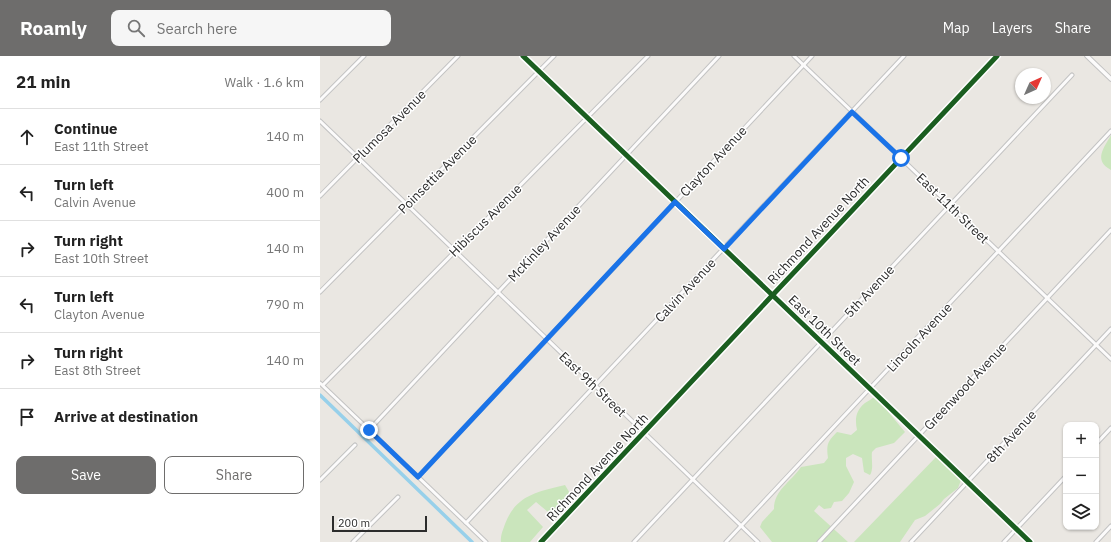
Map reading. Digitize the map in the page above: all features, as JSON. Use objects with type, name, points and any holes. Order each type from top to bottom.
[{"type":"street","points":[[320,100],[364,56]]},
{"type":"street","name":"Plumosa Avenue","points":[[320,196],[458,56]]},
{"type":"street","name":"East 10th Street","points":[[523,56],[1030,542]]},
{"type":"street","name":"Poinsettia Avenue","points":[[320,292],[554,56]]},
{"type":"street","name":"Hibiscus Avenue","points":[[321,384],[648,56]]},
{"type":"street","name":"McKinley Avenue","points":[[369,430],[719,56]]},
{"type":"street","name":"East 11th Street","points":[[794,56],[1111,359]]},
{"type":"street","name":"Clayton Avenue","points":[[418,477],[812,56]]},
{"type":"street","name":"Calvin Avenue","points":[[466,523],[904,56]]},
{"type":"street","name":"Richmond Avenue North","points":[[542,542],[997,56]]},
{"type":"street","points":[[1087,56],[1111,79]]},
{"type":"street","name":"5th Avenue","points":[[634,542],[1072,75]]},
{"type":"street","name":"East 9th Street","points":[[320,121],[454,252],[758,542]]},
{"type":"street","name":"Lincoln Avenue","points":[[726,542],[1111,131]]},
{"type":"street","name":"Greenwood Avenue","points":[[819,542],[1111,230]]},
{"type":"street","name":"8th Avenue","points":[[911,542],[1111,329]]},
{"type":"street","points":[[321,384],[486,542]]},
{"type":"street","points":[[1099,441],[1111,428]]},
{"type":"street","points":[[320,480],[354,445]]},
{"type":"street","points":[[1004,542],[1063,479]]},
{"type":"street","points":[[354,542],[398,497]]},
{"type":"street","points":[[1096,542],[1111,526]]},
{"type":"green space","points":[[1111,135],[1111,170],[1102,162],[1101,158],[1103,149]]},
{"type":"green space","points":[[875,396],[905,432],[894,443],[876,448],[872,452],[872,467],[870,475],[864,472],[862,458],[853,454],[846,458],[846,466],[854,482],[849,493],[842,501],[834,502],[831,508],[824,509],[819,505],[814,511],[848,542],[772,542],[760,527],[762,522],[774,509],[775,502],[780,491],[801,467],[824,463],[828,458],[828,443],[837,432],[851,435],[857,430],[856,419],[859,409]]},
{"type":"green space","points":[[937,456],[961,480],[958,488],[925,516],[915,520],[900,542],[854,542]]},
{"type":"green space","points":[[565,485],[571,495],[564,507],[554,517],[536,502],[527,510],[543,527],[530,542],[501,542],[505,524],[510,514],[521,501],[529,496],[545,490]]},
{"type":"waterway","points":[[320,395],[472,542]]},
{"type":"cycle path","points":[[523,56],[1030,542]]},
{"type":"cycle path","points":[[541,542],[997,56]]},
{"type":"route","points":[[369,430],[418,477],[675,202],[724,249],[852,112],[901,158]]}]
